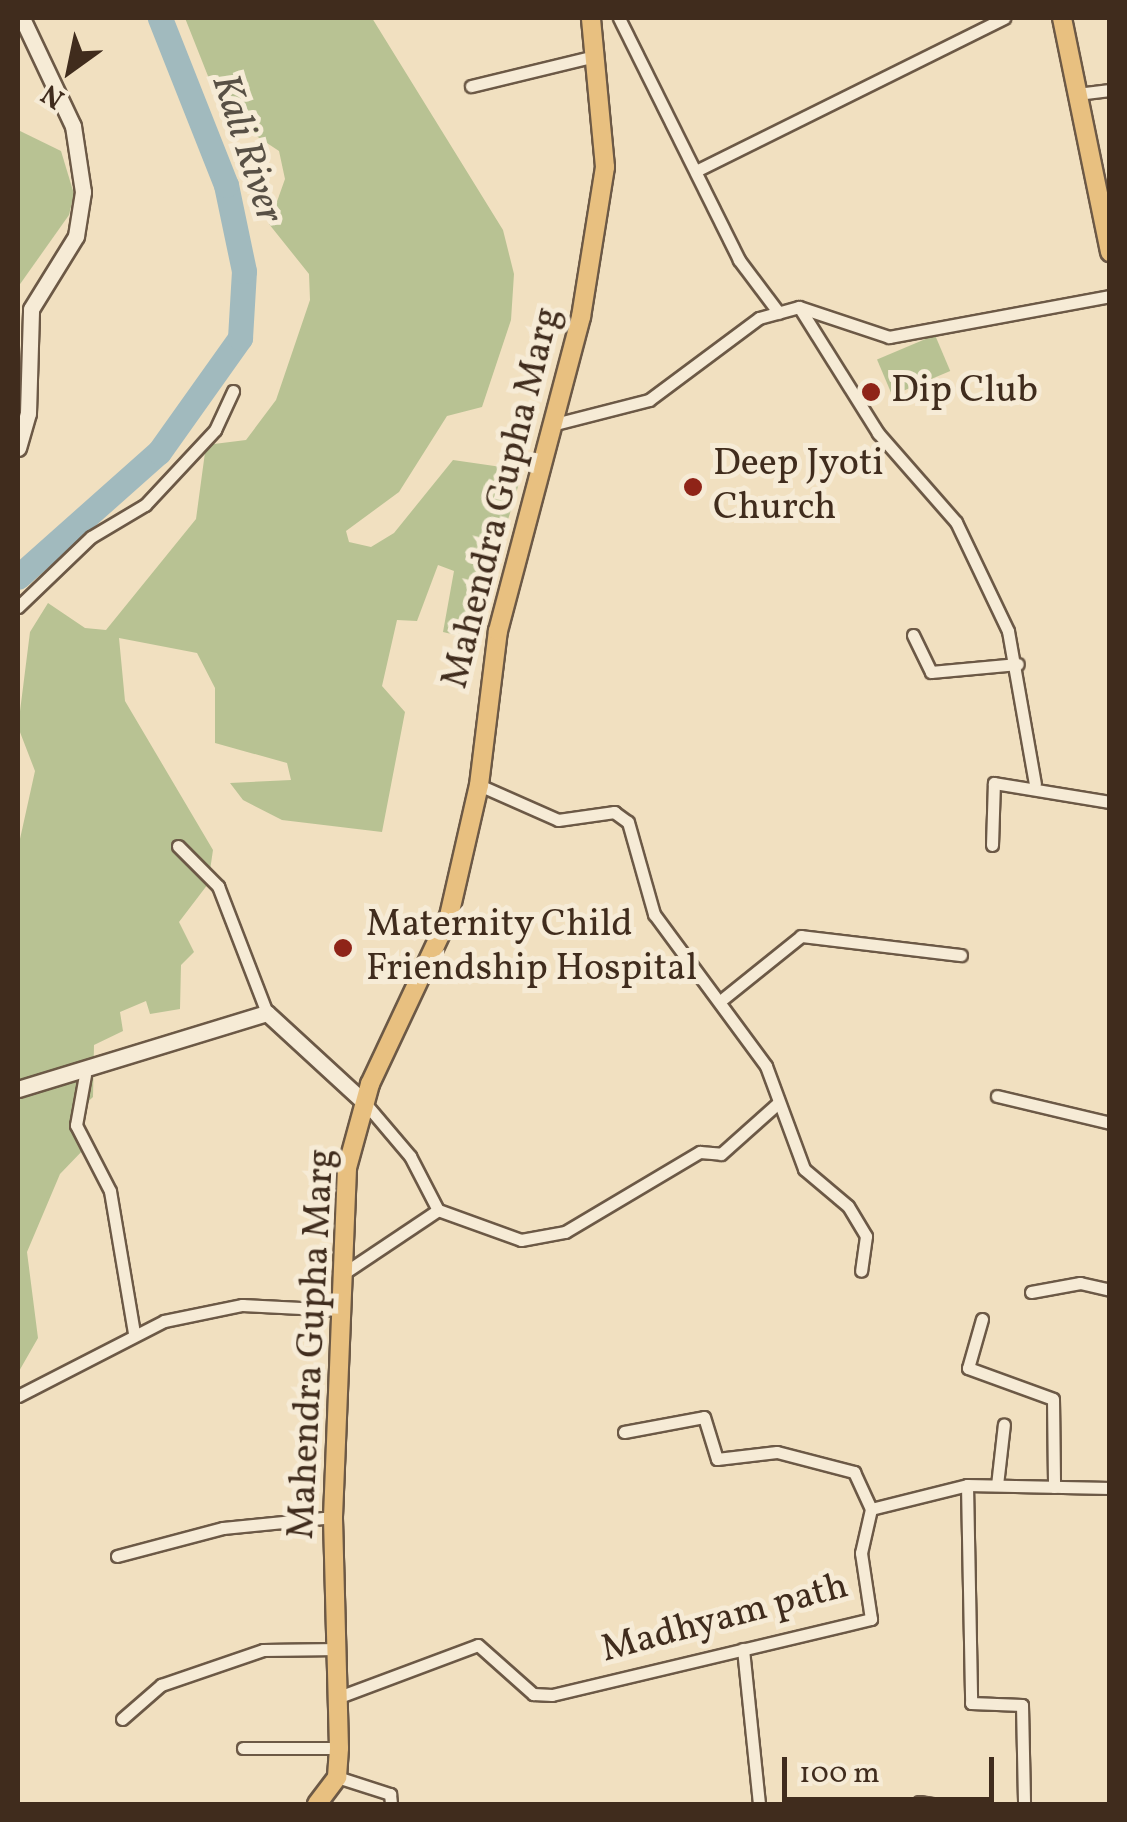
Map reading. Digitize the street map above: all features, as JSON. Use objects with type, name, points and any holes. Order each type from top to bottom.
[{"type":"main road","points":[[18,448],[28,413],[31,308],[76,236],[84,192],[73,126],[22,18]]},
{"type":"main road","name":"Mahendra Gupha Marg","points":[[337,1776],[342,1649],[333,1517],[347,1168],[364,1103],[448,916],[479,785],[498,630],[556,424],[599,230],[605,167],[591,18]]},
{"type":"main road","points":[[1062,18],[1110,252]]},
{"type":"main road","points":[[18,1090],[85,1075],[267,1013],[364,1103]]},
{"type":"main road","points":[[317,1804],[337,1776]]},
{"type":"street","points":[[640,18],[623,21],[738,260],[779,313]]},
{"type":"street","points":[[696,171],[1004,18]]},
{"type":"street","points":[[472,86],[595,56]]},
{"type":"street","points":[[1076,94],[1110,90]]},
{"type":"street","points":[[1090,165],[1110,163]]},
{"type":"street","points":[[556,424],[649,400],[759,318],[800,307],[889,337],[1110,296]]},
{"type":"street","points":[[800,307],[878,433],[956,522],[1018,664],[1035,784]]},
{"type":"street","points":[[18,607],[84,543],[145,506],[215,430],[234,391]]},
{"type":"street","points":[[913,635],[932,672],[1018,664]]},
{"type":"street","points":[[992,845],[994,783],[1035,784],[1110,802]]},
{"type":"street","points":[[479,785],[558,820],[621,814],[654,914],[724,998],[777,1104],[804,1169],[848,1206],[866,1236],[860,1271]]},
{"type":"street","points":[[178,846],[218,886],[267,1013]]},
{"type":"street","points":[[724,998],[801,936],[961,955]]},
{"type":"street","points":[[85,1075],[76,1125],[110,1191],[134,1333]]},
{"type":"street","points":[[996,1096],[1110,1123]]},
{"type":"street","points":[[364,1103],[410,1156],[438,1210],[521,1240],[565,1232],[700,1152],[721,1154],[777,1104]]},
{"type":"street","points":[[340,1276],[438,1210]]},
{"type":"street","points":[[1031,1292],[1080,1282],[1110,1290]]},
{"type":"street","points":[[18,1396],[134,1333],[242,1305],[340,1310]]},
{"type":"street","points":[[982,1319],[968,1368],[1053,1399],[1054,1487]]},
{"type":"street","points":[[624,1432],[704,1416],[718,1458],[777,1452],[854,1472],[871,1509],[967,1485],[1110,1488]]},
{"type":"street","points":[[996,1486],[1004,1424]]},
{"type":"street","points":[[967,1485],[972,1702],[1022,1704],[1024,1804]]},
{"type":"street","name":"Madhyam path","points":[[339,1697],[478,1645],[533,1694],[552,1695],[871,1618],[861,1553],[871,1509]]},
{"type":"street","points":[[117,1556],[223,1528],[333,1517]]},
{"type":"street","points":[[122,1720],[161,1685],[264,1650],[342,1649]]},
{"type":"street","points":[[743,1649],[758,1799]]},
{"type":"street","points":[[243,1748],[339,1748]]},
{"type":"street","points":[[337,1776],[390,1794],[390,1804]]},
{"type":"street","points":[[918,1802],[932,1804]]},
{"type":"green space","points":[[185,18],[372,18],[503,230],[514,274],[511,320],[482,407],[447,416],[399,492],[346,531],[349,542],[371,547],[394,533],[453,460],[523,470],[472,639],[443,632],[454,571],[438,565],[417,621],[397,620],[382,686],[405,712],[382,832],[282,820],[243,800],[230,783],[291,780],[287,763],[215,743],[215,688],[197,653],[119,638],[125,701],[213,850],[208,884],[179,922],[194,952],[181,965],[180,1009],[150,1014],[146,1001],[120,1012],[123,1031],[94,1045],[93,1097],[80,1109],[85,1148],[60,1174],[27,1252],[38,1338],[18,1373],[18,848],[35,771],[18,727],[30,632],[48,603],[85,628],[106,630],[196,519],[206,445],[246,440],[276,400],[310,300],[309,274],[269,224],[285,179],[279,151],[223,114]]},
{"type":"green space","points":[[18,130],[61,151],[74,194],[69,215],[18,287]]},
{"type":"green space","points":[[935,335],[950,371],[892,396],[877,360]]},
{"type":"waterway","name":"Kali River","points":[[18,577],[159,452],[240,338],[244,271],[226,185],[160,18]]},
{"type":"place","name":"Dip Club","points":[[871,392]]},
{"type":"place","name":"Deep Jyoti Church","points":[[693,487]]},
{"type":"place","name":"Maternity Child Friendship Hospital","points":[[343,948]]}]
